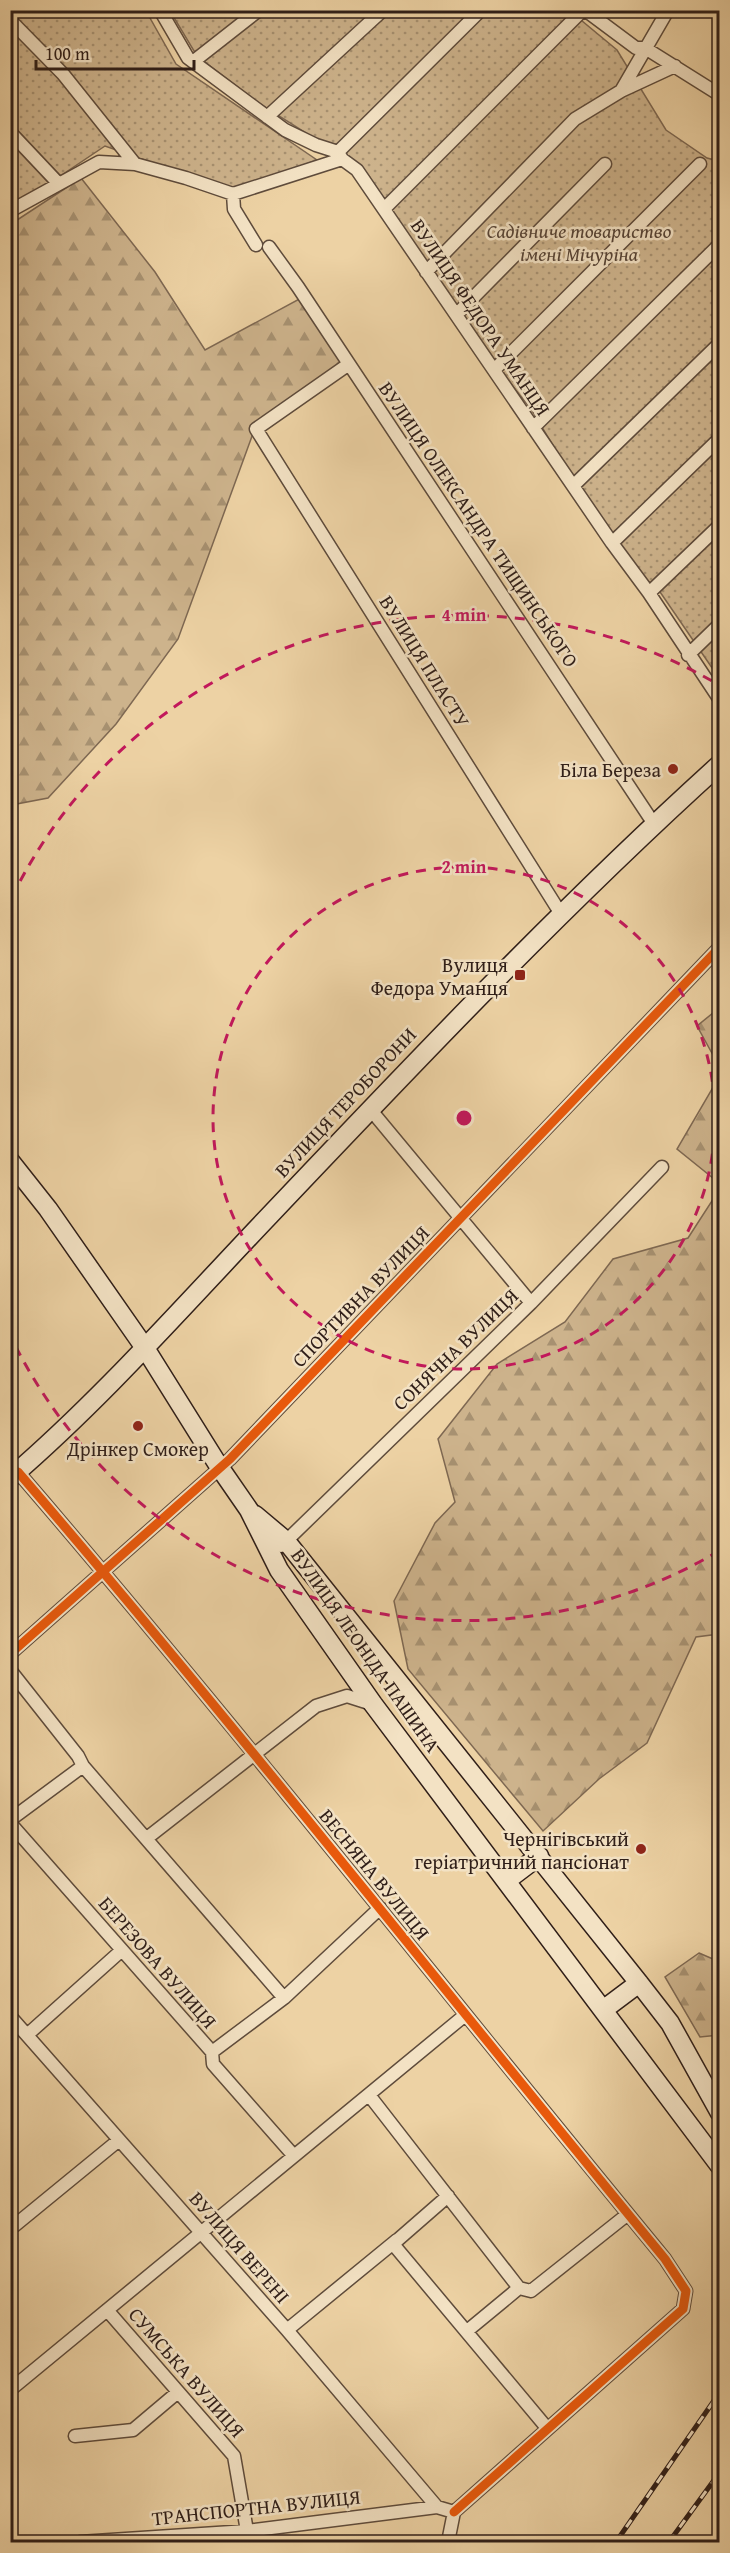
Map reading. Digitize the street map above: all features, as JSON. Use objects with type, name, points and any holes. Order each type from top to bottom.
[{"type":"main road","name":"ВУЛИЦЯ ТЕРОБОРОНИ","points":[[14,1475],[80,1415],[145,1348],[444,1031],[654,824],[720,764]]},
{"type":"main road","points":[[10,1161],[54,1216],[145,1348],[249,1510]]},
{"type":"main road","name":"ВУЛИЦЯ ЛЕОНІДА ПАШИНА","points":[[249,1510],[286,1541],[639,1983],[670,2023],[720,2113]]},
{"type":"main road","name":"ВУЛИЦЯ ЛЕОНІДА ПАШИНА","points":[[249,1510],[279,1570],[373,1704],[720,2166]]},
{"type":"main road","points":[[506,1881],[539,1856]]},
{"type":"main road","points":[[603,2010],[639,1983]]},
{"type":"street","name":"ВУЛИЦЯ ФЕДОРА УМАНЦЯ","points":[[160,10],[188,58],[285,130],[340,155],[357,170],[612,543],[649,593],[720,700]]},
{"type":"street","points":[[194,61],[259,10]]},
{"type":"street","points":[[267,117],[383,10]]},
{"type":"street","points":[[10,211],[99,162],[135,164],[232,194],[340,155],[481,10]]},
{"type":"street","points":[[384,209],[584,10],[636,48],[645,48],[720,95]]},
{"type":"street","points":[[621,91],[668,10]]},
{"type":"street","points":[[10,20],[63,74],[135,164]]},
{"type":"street","points":[[426,272],[575,119],[621,91],[675,66]]},
{"type":"street","points":[[10,132],[59,184]]},
{"type":"street","points":[[456,315],[605,164]]},
{"type":"street","points":[[494,370],[700,164]]},
{"type":"street","name":"ВУЛИЦЯ ОЛЕКСАНДРА ТИЩИНСЬКОГО","points":[[232,194],[234,209],[350,364],[654,824]]},
{"type":"street","points":[[533,428],[720,244]]},
{"type":"street","points":[[573,486],[720,342]]},
{"type":"street","name":"ВУЛИЦЯ ПЛАСТУ","points":[[350,364],[256,429],[561,914]]},
{"type":"street","points":[[612,543],[720,438]]},
{"type":"street","points":[[649,593],[720,525]]},
{"type":"street","points":[[688,655],[720,624]]},
{"type":"street","name":"СПОРТИВНА ВУЛИЦЯ","points":[[10,1654],[220,1468],[720,947]]},
{"type":"street","points":[[370,1109],[531,1303]]},
{"type":"street","name":"СОНЯЧНА ВУЛИЦЯ","points":[[272,1556],[531,1303],[662,1167]]},
{"type":"street","name":"ВЕСНЯНА ВУЛИЦЯ","points":[[14,1475],[105,1572],[380,1908],[464,2016],[665,2259],[686,2290],[683,2309],[547,2428]]},
{"type":"street","points":[[10,1670],[83,1766],[284,1998]]},
{"type":"street","points":[[147,1838],[316,1706],[347,1695],[373,1704]]},
{"type":"street","points":[[10,1821],[83,1766]]},
{"type":"street","name":"БЕРЕЗОВА ВУЛИЦЯ","points":[[10,1821],[212,2052],[213,2064],[294,2156]]},
{"type":"street","points":[[212,2052],[284,1998],[380,1908]]},
{"type":"street","points":[[27,2035],[122,1950]]},
{"type":"street","name":"ВУЛИЦЯ ВЕРЕНІ","points":[[10,2016],[287,2330],[436,2507]]},
{"type":"street","points":[[10,2390],[464,2016]]},
{"type":"street","points":[[369,2094],[519,2288],[531,2291],[628,2214]]},
{"type":"street","points":[[12,2225],[119,2140]]},
{"type":"street","points":[[287,2330],[448,2196]]},
{"type":"street","points":[[397,2240],[393,2244],[547,2428],[454,2512],[448,2542]]},
{"type":"street","points":[[467,2331],[519,2288]]},
{"type":"street","name":"СУМСЬКА ВУЛИЦЯ","points":[[107,2310],[234,2456],[247,2531]]},
{"type":"street","points":[[75,2436],[133,2430],[178,2392]]},
{"type":"street","points":[[436,2507],[454,2512]]},
{"type":"street","name":"ТРАНСПОРТНА ВУЛИЦЯ","points":[[80,2542],[247,2531],[436,2507]]},
{"type":"green space","points":[[11,11],[146,11],[176,64],[317,160],[233,191],[105,146],[11,209]]},
{"type":"green space","name":"Садівниче товариство імені Мічуріна","points":[[170,11],[570,11],[617,50],[666,130],[707,158],[719,161],[719,678],[658,589],[646,586],[581,492],[531,409],[478,343],[363,169],[260,104],[197,56]]},
{"type":"green space","points":[[81,178],[155,272],[205,350],[303,297],[347,365],[255,428],[178,639],[116,724],[48,798],[11,805],[11,224]]},
{"type":"green space","points":[[719,1008],[719,1066],[697,1026]]},
{"type":"green space","points":[[719,1077],[719,1183],[677,1149]]},
{"type":"green space","points":[[719,1190],[719,1634],[696,1637],[647,1743],[599,1779],[543,1831],[408,1669],[394,1601],[435,1523],[455,1502],[438,1439],[497,1364],[565,1322],[613,1259],[688,1238]]},
{"type":"green space","points":[[699,1953],[720,1962],[719,2035],[700,2037],[665,1977]]},
{"type":"railway","points":[[616,2542],[720,2392]]},
{"type":"railway","points":[[669,2542],[720,2472]]},
{"type":"cycle path","points":[[10,1654],[230,1459],[720,947]]},
{"type":"cycle path","points":[[18,1472],[263,1765],[665,2259],[686,2291],[683,2309],[454,2512]]},
{"type":"place","name":"Біла Береза","points":[[673,769]]},
{"type":"place","name":"Вулиця Федора Уманця","points":[[520,975]]},
{"type":"place","name":"Дрінкер Смокер","points":[[138,1426]]},
{"type":"place","name":"Чернігівський геріатричний пансіонат","points":[[641,1849]]}]
